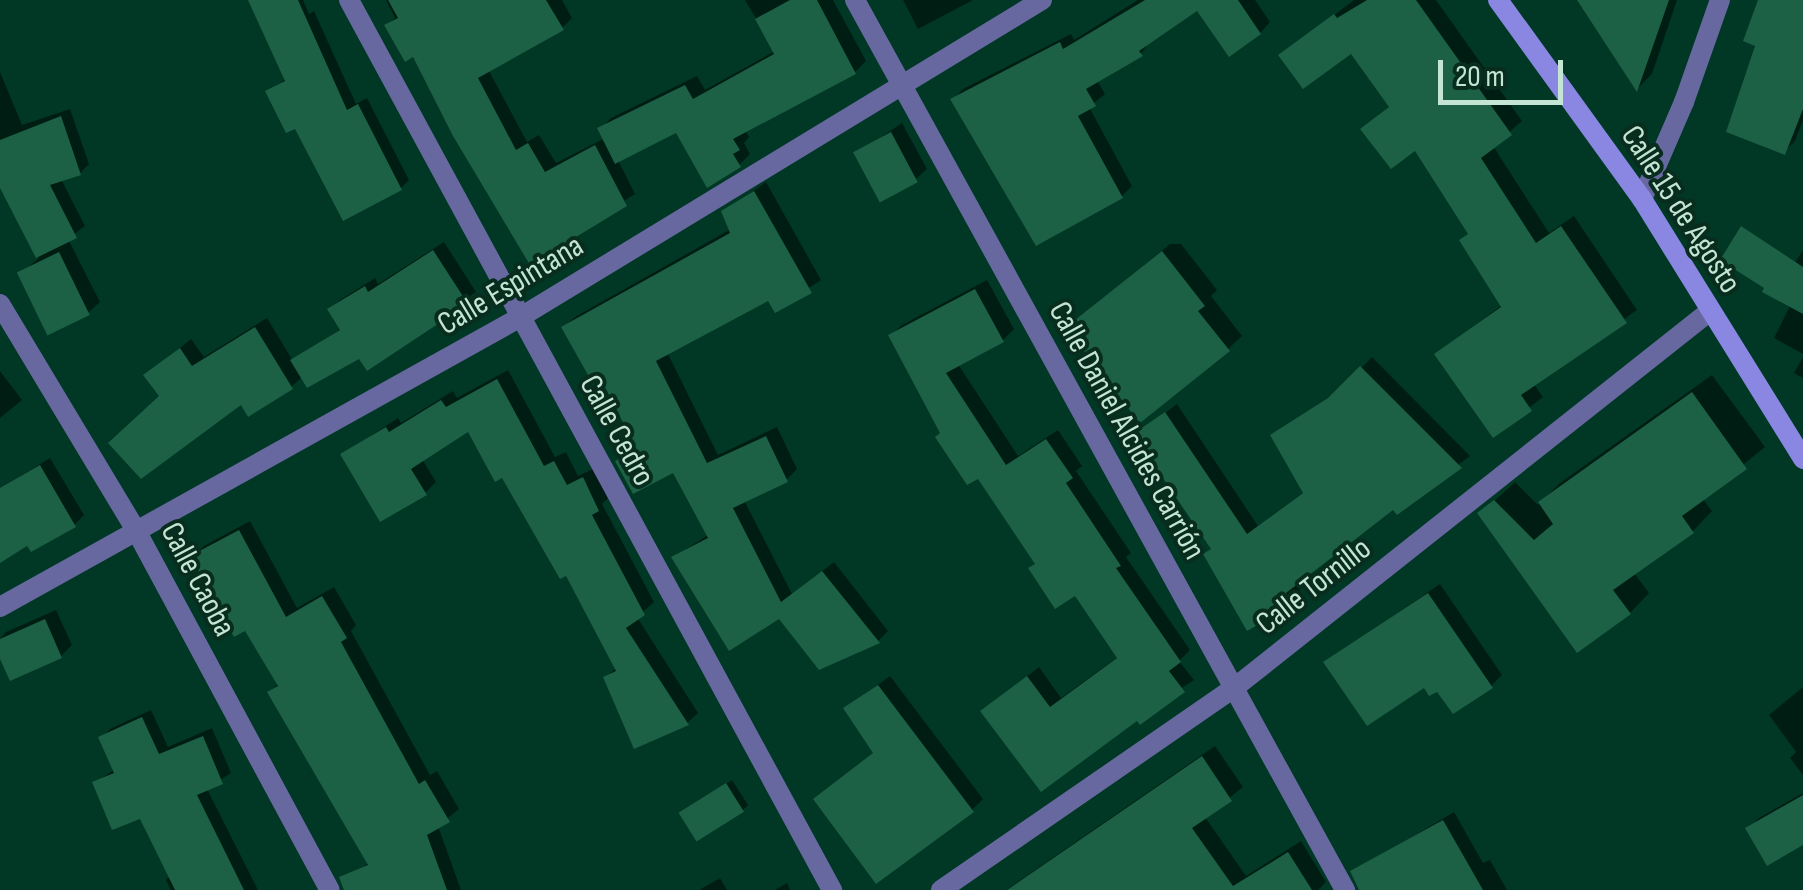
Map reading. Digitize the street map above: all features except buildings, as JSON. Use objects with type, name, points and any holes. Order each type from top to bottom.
[{"type":"street","name":"Calle Cedro","points":[[349,0],[832,890]]},
{"type":"street","name":"Calle Daniel Alcides Carrión","points":[[856,0],[1346,890]]},
{"type":"street","name":"Calle Espintana","points":[[0,607],[138,534],[520,318],[1042,0]]},
{"type":"street","name":"Calle 15 de Agosto","points":[[1498,0],[1642,199],[1803,459]]},
{"type":"street","points":[[1642,199],[1684,102],[1720,0]]},
{"type":"street","name":"Calle Caoba","points":[[0,304],[138,534],[330,890]]},
{"type":"street","name":"Calle Tornillo","points":[[940,890],[1234,688],[1710,311]]}]
